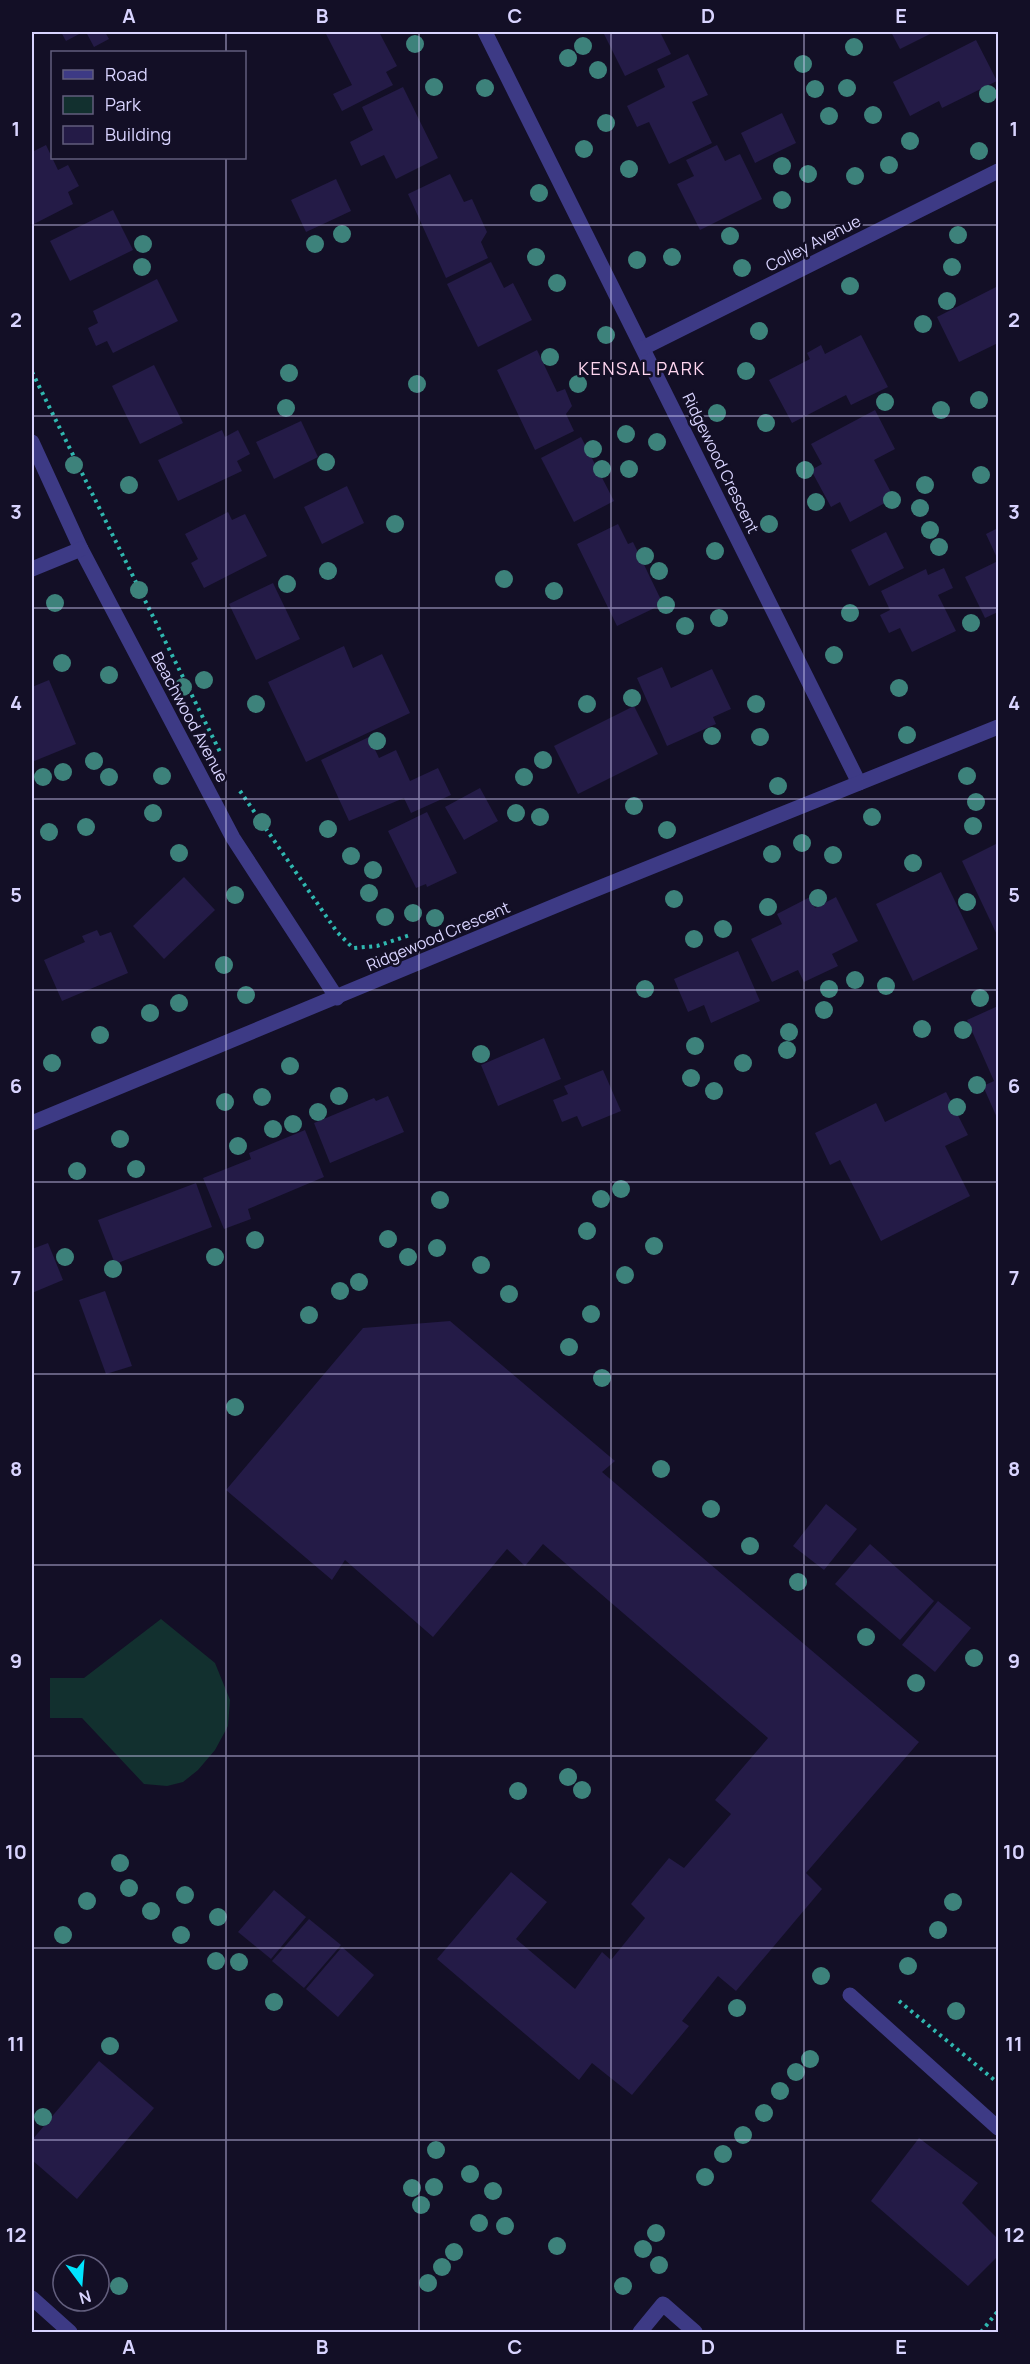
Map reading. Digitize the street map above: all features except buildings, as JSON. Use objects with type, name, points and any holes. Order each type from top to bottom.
[{"type":"street","name":"Ridgewood Crescent","points":[[485,32],[859,783]]},
{"type":"street","name":"Colley Avenue","points":[[643,348],[999,171]]},
{"type":"street","name":"Beachwood Avenue","points":[[32,442],[81,549],[233,838],[337,998]]},
{"type":"street","points":[[32,569],[81,549]]},
{"type":"street","name":"Ridgewood Crescent","points":[[32,1123],[574,898],[999,727]]},
{"type":"street","points":[[850,1995],[999,2128]]},
{"type":"street","points":[[32,2298],[70,2332]]},
{"type":"street","points":[[640,2332],[663,2304],[695,2332]]},
{"type":"path","points":[[32,372],[222,754]]},
{"type":"path","points":[[237,786],[337,932],[353,948],[377,946],[411,935]]},
{"type":"path","points":[[892,1994],[999,2083]]},
{"type":"path","points":[[981,2332],[999,2311]]},
{"type":"green space","points":[[161,1619],[215,1663],[230,1700],[228,1726],[215,1750],[198,1770],[183,1782],[167,1786],[144,1784],[82,1718],[50,1718],[50,1678],[84,1678]]},
{"type":"district","name":"KENSAL PARK","points":[[642,368]]}]
